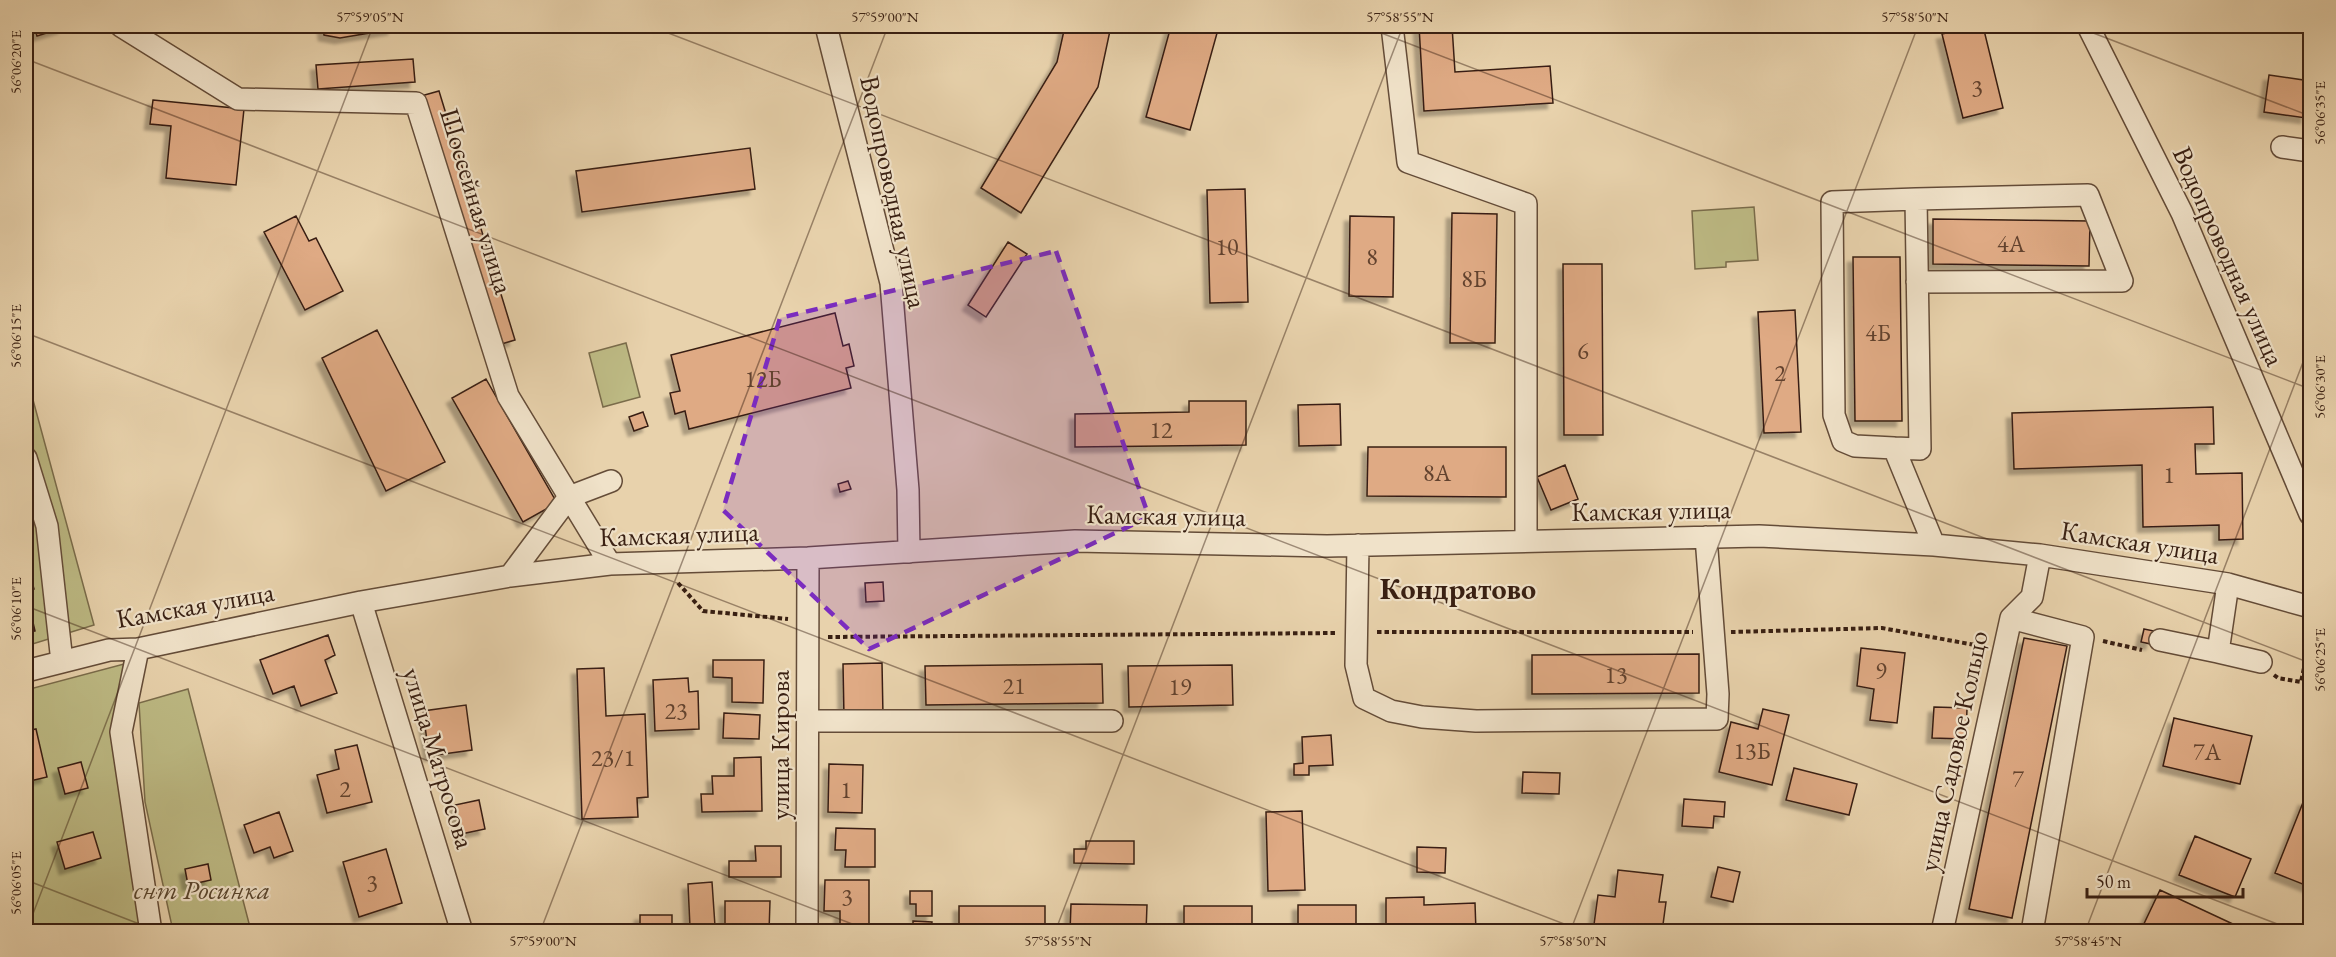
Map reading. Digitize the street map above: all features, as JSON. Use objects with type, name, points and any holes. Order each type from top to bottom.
[{"type":"street","name":"Шоссейная улица","points":[[121,26],[238,99],[416,103],[508,396],[610,564]]},
{"type":"street","name":"Водопроводная улица","points":[[826,26],[891,283],[908,490],[909,552]]},
{"type":"street","points":[[1392,26],[1408,162],[1526,204],[1526,541]]},
{"type":"street","name":"Водопроводная улица","points":[[2088,26],[2182,213],[2310,514]]},
{"type":"street","points":[[2282,147],[2310,151]]},
{"type":"street","points":[[1916,199],[1917,282],[1920,449],[1855,446],[1843,441],[1834,415],[1832,202],[1916,199],[2088,195],[2122,281],[1917,282]]},
{"type":"street","points":[[1894,448],[1934,545]]},
{"type":"street","points":[[26,458],[47,526],[62,662]]},
{"type":"street","points":[[510,576],[569,497],[611,481]]},
{"type":"street","name":"Камская улица","points":[[26,671],[109,650],[138,649],[361,602],[510,576],[610,564],[808,558],[1075,541],[1358,545],[1758,536],[1934,545],[2040,555],[2228,584],[2310,607]]},
{"type":"street","points":[[1358,545],[1356,665],[1365,698],[1391,711],[1422,717],[1476,721],[1717,720],[1718,694],[1706,537]]},
{"type":"street","name":"улица Садовое Кольцо","points":[[1942,932],[2011,618],[2032,597],[2040,555]]},
{"type":"street","name":"улица Кирова","points":[[807,932],[808,558]]},
{"type":"street","points":[[2218,652],[2228,584]]},
{"type":"street","name":"улица Матросова","points":[[361,602],[462,932]]},
{"type":"street","points":[[2011,618],[2083,637],[2032,932]]},
{"type":"street","points":[[2160,639],[2260,662]]},
{"type":"street","points":[[138,649],[121,732],[151,932]]},
{"type":"street","points":[[808,721],[1112,721]]},
{"type":"path","points":[[661,563],[703,611],[788,617],[788,629]]},
{"type":"path","points":[[808,637],[1356,632],[1713,632],[1882,628],[2004,650]]},
{"type":"path","points":[[2083,637],[2146,650],[2160,639]]},
{"type":"path","points":[[2278,678],[2301,682],[2305,663],[2310,664]]},
{"type":"highlighted area","points":[[1056,251],[1149,517],[869,649],[723,510],[780,318]]},
{"type":"green space","points":[[1754,207],[1758,260],[1726,262],[1726,267],[1695,269],[1692,211]]},
{"type":"green space","points":[[626,343],[640,397],[603,407],[589,353]]},
{"type":"green space","points":[[26,374],[94,625],[26,646]]},
{"type":"green space","points":[[124,664],[112,731],[141,931],[26,932],[26,690]]},
{"type":"green space","name":"снт Росинка","points":[[188,689],[251,931],[173,931],[145,802],[139,703]]},
{"type":"building","points":[[34,26],[63,26],[63,28],[37,36]]},
{"type":"building","points":[[323,26],[393,26],[393,29],[340,38],[324,35]]},
{"type":"building","points":[[1065,26],[1111,26],[1098,87],[1021,213],[981,188],[1057,62]]},
{"type":"building","points":[[1171,26],[1219,26],[1190,130],[1146,117]]},
{"type":"building","points":[[1419,26],[1452,26],[1455,72],[1550,66],[1553,103],[1424,111]]},
{"type":"building","points":[[1983,26],[2003,108],[1963,118],[1942,34]]},
{"type":"building","points":[[413,59],[415,82],[318,89],[316,65]]},
{"type":"building","points":[[2269,75],[2310,81],[2306,118],[2264,112]]},
{"type":"building","points":[[439,91],[515,340],[498,345],[421,96]]},
{"type":"building","points":[[153,100],[244,109],[236,185],[166,178],[171,126],[150,124]]},
{"type":"building","points":[[750,148],[755,189],[582,212],[576,171]]},
{"type":"building","points":[[1245,189],[1248,302],[1210,303],[1207,190]]},
{"type":"building","points":[[1452,213],[1497,214],[1495,343],[1450,343]]},
{"type":"building","points":[[296,216],[309,241],[316,238],[343,291],[305,310],[264,232]]},
{"type":"building","points":[[1350,216],[1394,217],[1393,297],[1349,296]]},
{"type":"building","points":[[1933,219],[2090,221],[2089,266],[1933,264]]},
{"type":"building","points":[[1008,242],[1027,254],[986,317],[968,305]]},
{"type":"building","points":[[1853,257],[1900,257],[1902,421],[1855,421]]},
{"type":"building","points":[[1563,264],[1602,264],[1603,435],[1564,435]]},
{"type":"building","points":[[1795,310],[1801,432],[1764,433],[1758,312]]},
{"type":"building","points":[[835,313],[843,346],[849,344],[854,366],[846,368],[851,388],[689,429],[685,411],[675,414],[670,393],[680,391],[671,355]]},
{"type":"building","points":[[377,330],[445,462],[386,491],[322,358]]},
{"type":"building","points":[[486,379],[557,503],[523,522],[452,398]]},
{"type":"building","points":[[1189,401],[1246,401],[1246,445],[1075,447],[1075,414],[1189,412]]},
{"type":"building","points":[[1340,404],[1341,445],[1299,446],[1298,405]]},
{"type":"building","points":[[2213,407],[2214,444],[2195,444],[2196,474],[2242,473],[2243,539],[2219,540],[2219,525],[2143,527],[2142,465],[2014,469],[2012,413]]},
{"type":"building","points":[[643,412],[648,426],[634,431],[629,417]]},
{"type":"building","points":[[1368,447],[1506,447],[1506,497],[1367,496]]},
{"type":"building","points":[[1565,465],[1578,499],[1551,510],[1537,477]]},
{"type":"building","points":[[848,481],[851,489],[840,492],[838,484]]},
{"type":"building","points":[[26,561],[34,589],[26,592]]},
{"type":"building","points":[[883,582],[884,601],[866,602],[865,583]]},
{"type":"building","points":[[26,597],[35,631],[26,633]]},
{"type":"building","points":[[2144,629],[2154,631],[2151,644],[2141,642]]},
{"type":"building","points":[[328,635],[335,655],[325,660],[337,693],[301,706],[294,686],[273,694],[260,660]]},
{"type":"building","points":[[2024,638],[2067,646],[2012,918],[1969,909]]},
{"type":"building","points":[[1861,648],[1905,653],[1897,723],[1870,720],[1874,689],[1857,686]]},
{"type":"building","points":[[1699,654],[1699,693],[1532,694],[1532,655]]},
{"type":"building","points":[[713,660],[764,660],[763,703],[732,702],[732,678],[713,677]]},
{"type":"building","points":[[882,663],[883,716],[844,717],[843,664]]},
{"type":"building","points":[[1102,664],[1103,703],[926,705],[925,666]]},
{"type":"building","points":[[1232,665],[1233,705],[1129,707],[1128,666]]},
{"type":"building","points":[[604,668],[606,716],[645,714],[648,797],[637,798],[638,817],[582,819],[577,669]]},
{"type":"building","points":[[688,678],[689,692],[698,691],[699,729],[655,731],[653,680]]},
{"type":"building","points":[[466,705],[472,750],[429,756],[423,711]]},
{"type":"building","points":[[1934,707],[1967,708],[1966,739],[1932,738]]},
{"type":"building","points":[[1763,709],[1789,715],[1772,785],[1719,772],[1731,722],[1758,729]]},
{"type":"building","points":[[724,713],[760,715],[759,739],[723,738]]},
{"type":"building","points":[[2174,718],[2252,736],[2240,784],[2163,766]]},
{"type":"building","points":[[36,729],[47,777],[26,782],[26,731]]},
{"type":"building","points":[[1331,735],[1333,765],[1309,766],[1309,775],[1294,775],[1294,764],[1303,763],[1302,737]]},
{"type":"building","points":[[357,745],[372,802],[327,813],[317,775],[339,769],[335,750]]},
{"type":"building","points":[[761,757],[762,811],[702,812],[701,794],[713,794],[712,776],[734,776],[734,758]]},
{"type":"building","points":[[81,762],[88,788],[65,794],[58,768]]},
{"type":"building","points":[[829,764],[863,765],[862,813],[828,812]]},
{"type":"building","points":[[1794,768],[1857,784],[1849,815],[1786,800]]},
{"type":"building","points":[[1523,772],[1560,773],[1559,794],[1522,793]]},
{"type":"building","points":[[1684,799],[1725,802],[1724,817],[1714,816],[1713,828],[1682,826]]},
{"type":"building","points":[[479,800],[485,829],[461,834],[455,805]]},
{"type":"building","points":[[2304,800],[2310,802],[2310,887],[2275,873]]},
{"type":"building","points":[[1302,811],[1305,890],[1268,891],[1266,812]]},
{"type":"building","points":[[279,812],[293,851],[274,858],[270,847],[254,853],[244,825]]},
{"type":"building","points":[[836,828],[875,829],[875,867],[845,867],[846,850],[835,850]]},
{"type":"building","points":[[93,832],[101,858],[65,869],[57,842]]},
{"type":"building","points":[[2195,836],[2251,859],[2235,897],[2179,875]]},
{"type":"building","points":[[1086,841],[1134,841],[1134,864],[1074,863],[1074,849],[1086,849]]},
{"type":"building","points":[[755,846],[781,846],[781,877],[729,877],[729,861],[756,861]]},
{"type":"building","points":[[1417,847],[1446,848],[1445,873],[1417,872]]},
{"type":"building","points":[[386,849],[402,903],[359,917],[343,862]]},
{"type":"building","points":[[208,864],[211,880],[188,885],[185,869]]},
{"type":"building","points":[[1718,867],[1740,872],[1733,902],[1711,897]]},
{"type":"building","points":[[1618,870],[1663,875],[1659,902],[1666,902],[1662,932],[1593,932],[1598,895],[1615,897]]},
{"type":"building","points":[[825,880],[869,880],[869,932],[840,932],[840,911],[824,911]]},
{"type":"building","points":[[712,882],[715,926],[690,927],[688,884]]},
{"type":"building","points":[[2160,890],[2250,932],[2141,930]]},
{"type":"building","points":[[910,891],[932,891],[932,916],[916,916],[916,904],[910,904]]},
{"type":"building","points":[[1424,897],[1424,905],[1475,903],[1476,932],[1386,932],[1386,898]]},
{"type":"building","points":[[725,901],[770,901],[769,932],[725,932]]},
{"type":"building","points":[[1071,904],[1147,905],[1146,932],[1070,932]]},
{"type":"building","points":[[1298,905],[1356,905],[1356,932],[1298,932]]},
{"type":"building","points":[[959,906],[1045,906],[1045,932],[959,932]]},
{"type":"building","points":[[1184,906],[1252,906],[1252,932],[1184,932]]},
{"type":"building","points":[[640,915],[672,915],[672,932],[640,932]]},
{"type":"building","points":[[913,921],[932,922],[931,932],[913,932]]},
{"type":"district","name":"Кондратово","points":[[1458,588]]}]
